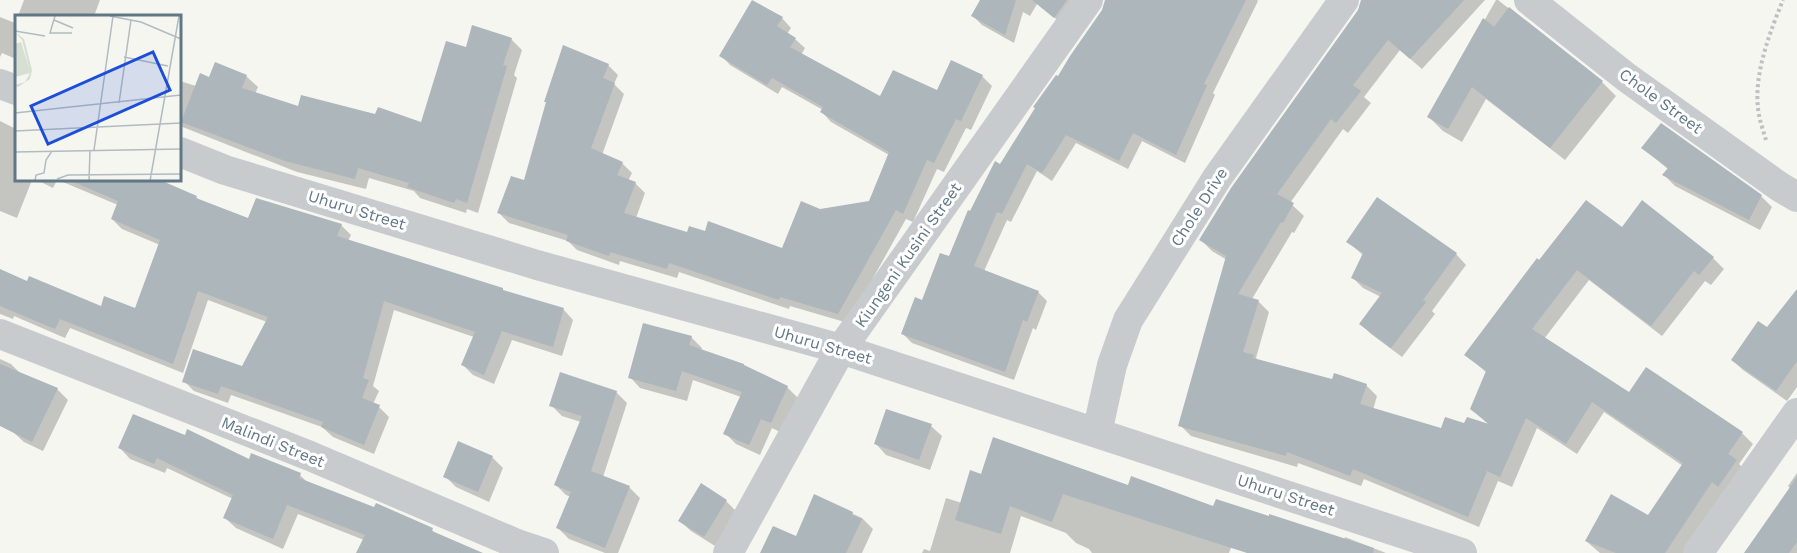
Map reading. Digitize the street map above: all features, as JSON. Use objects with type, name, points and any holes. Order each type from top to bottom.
[{"type":"street","name":"Kiungeni Kusini Street","points":[[728,553],[841,349],[1088,0]]},
{"type":"street","name":"Chole Drive","points":[[1097,433],[1112,365],[1128,320],[1217,178],[1344,0]]},
{"type":"street","name":"Chole Street","points":[[1529,0],[1626,77],[1797,197]]},
{"type":"street","points":[[0,84],[15,90]]},
{"type":"street","name":"Uhuru Street","points":[[182,154],[225,170],[537,265],[841,349],[1462,553]]},
{"type":"street","name":"Malindi Street","points":[[0,334],[310,456],[544,553]]},
{"type":"street","points":[[1698,553],[1797,413]]},
{"type":"path","points":[[1766,141],[1758,108],[1759,86],[1766,43],[1783,0]]},
{"type":"building","points":[[752,0],[783,17],[777,26],[796,38],[790,47],[880,96],[893,70],[937,90],[951,60],[983,75],[961,121],[956,119],[934,163],[927,160],[903,214],[896,210],[838,314],[780,297],[779,300],[669,263],[667,269],[610,252],[609,256],[566,241],[568,235],[497,213],[511,176],[524,180],[546,102],[544,102],[563,45],[609,64],[603,78],[615,83],[591,148],[623,162],[617,175],[636,182],[624,213],[687,232],[689,226],[705,231],[708,221],[782,248],[801,201],[820,209],[869,201],[889,152],[820,112],[823,107],[772,78],[767,85],[719,56]]},
{"type":"building","points":[[980,0],[1016,0],[1005,35],[971,16]]},
{"type":"building","points":[[1032,0],[1067,0],[1054,18]]},
{"type":"building","points":[[1105,0],[1246,0],[1204,84],[1207,85],[1176,155],[1133,133],[1119,161],[1066,135],[1042,173],[1027,164],[1002,214],[997,212],[974,266],[1039,291],[1027,322],[1023,320],[1005,372],[901,334],[915,297],[922,300],[940,253],[949,256],[968,210],[970,211],[995,161],[1000,164],[1035,108],[1033,107],[1056,75],[1058,76],[1102,10]]},
{"type":"building","points":[[1361,0],[1464,0],[1410,59],[1388,40],[1353,85],[1361,91],[1336,123],[1331,119],[1277,194],[1294,203],[1238,294],[1259,300],[1243,352],[1254,355],[1253,358],[1332,379],[1334,373],[1367,384],[1360,404],[1441,428],[1445,417],[1464,423],[1467,417],[1489,424],[1470,409],[1486,371],[1464,355],[1537,258],[1539,260],[1586,200],[1622,227],[1642,200],[1714,257],[1699,275],[1694,271],[1651,326],[1577,270],[1532,329],[1629,392],[1646,367],[1743,432],[1728,454],[1737,460],[1718,487],[1712,482],[1665,553],[1616,553],[1585,541],[1611,494],[1648,515],[1683,463],[1592,402],[1566,444],[1526,418],[1500,477],[1487,471],[1468,517],[1353,469],[1350,476],[1287,452],[1286,456],[1178,426],[1226,256],[1199,240],[1231,188],[1358,10]]},
{"type":"building","points":[[1509,7],[1603,81],[1550,148],[1472,87],[1448,129],[1427,117],[1483,18],[1494,27]]},
{"type":"building","points":[[472,25],[512,38],[503,65],[507,66],[467,203],[456,199],[454,203],[407,187],[409,183],[358,168],[355,179],[285,161],[182,122],[200,73],[209,77],[215,62],[247,75],[242,88],[298,106],[301,95],[375,114],[378,107],[421,122],[446,41],[466,47]]},
{"type":"building","points":[[1661,123],[1762,195],[1749,220],[1662,175],[1668,168],[1641,148]]},
{"type":"building","points":[[74,182],[165,182],[197,196],[196,198],[248,218],[256,198],[342,224],[337,236],[564,308],[553,347],[502,331],[484,375],[461,365],[475,332],[384,301],[363,378],[369,380],[362,398],[380,405],[364,445],[321,427],[323,422],[221,386],[218,394],[182,382],[193,349],[242,366],[268,317],[198,291],[173,364],[60,319],[55,329],[0,306],[0,269],[27,281],[29,276],[101,306],[104,296],[135,308],[160,240],[111,219],[118,201]]},
{"type":"building","points":[[1377,197],[1457,253],[1423,300],[1426,302],[1391,348],[1359,324],[1382,293],[1351,278],[1363,253],[1346,242]]},
{"type":"building","points":[[1797,289],[1797,361],[1776,391],[1731,360],[1758,321],[1767,327]]},
{"type":"building","points":[[643,323],[692,336],[689,345],[744,364],[788,386],[771,423],[761,419],[749,445],[723,434],[742,392],[682,371],[676,391],[628,378]]},
{"type":"building","points":[[0,364],[58,388],[32,442],[0,426]]},
{"type":"building","points":[[560,372],[617,391],[591,471],[630,486],[605,548],[556,528],[571,492],[554,485],[582,416],[549,406]]},
{"type":"building","points":[[886,409],[932,424],[919,460],[874,444]]},
{"type":"building","points":[[133,414],[185,435],[187,429],[249,459],[251,453],[301,473],[299,478],[374,507],[376,503],[483,553],[356,553],[365,535],[287,505],[273,539],[223,518],[233,495],[157,458],[154,464],[118,448]]},
{"type":"building","points":[[993,437],[1128,485],[1131,476],[1213,506],[1216,499],[1269,516],[1269,514],[1374,548],[1373,553],[1247,553],[1063,494],[1052,522],[1010,506],[1001,534],[955,520],[970,470],[981,474]]},
{"type":"building","points":[[458,441],[493,456],[478,492],[443,477]]},
{"type":"building","points":[[1797,477],[1797,542],[1789,553],[1744,553]]},
{"type":"building","points":[[701,483],[727,500],[704,537],[678,521]]},
{"type":"building","points":[[814,494],[853,512],[852,515],[862,519],[846,553],[760,553],[773,526],[796,536]]}]
